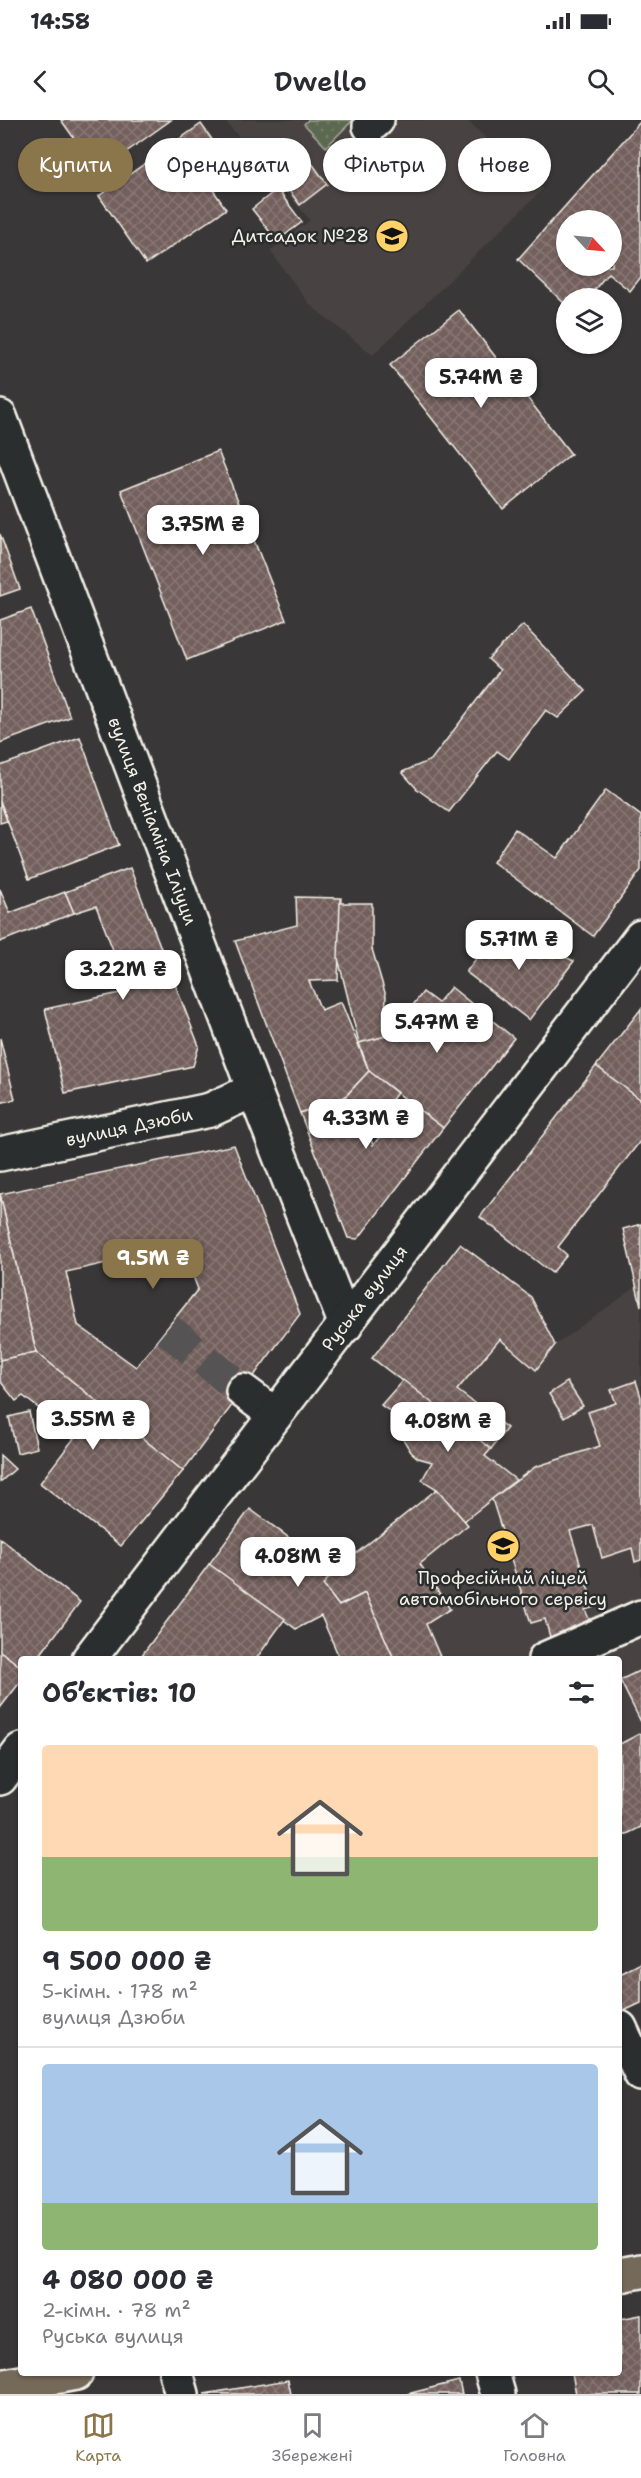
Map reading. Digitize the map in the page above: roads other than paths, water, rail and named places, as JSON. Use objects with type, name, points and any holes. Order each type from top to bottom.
[{"type":"main road","points":[[622,2275],[641,2271]]},
{"type":"main road","points":[[0,2387],[60,2376]]},
{"type":"street","name":"вулиця Веніаміна Іліуци","points":[[0,417],[254,1090],[346,1325]]},
{"type":"street","name":"Руська вулиця","points":[[91,1656],[274,1414],[346,1325],[641,937]]},
{"type":"street","name":"вулиця Дзюби","points":[[0,1154],[210,1110],[254,1090]]},
{"type":"street","points":[[243,1390],[274,1414]]},
{"type":"street","points":[[552,1656],[641,1617]]},
{"type":"street","points":[[0,1778],[18,1754]]},
{"type":"street","points":[[622,2032],[641,2074]]},
{"type":"street","points":[[177,2376],[182,2394]]},
{"type":"street","points":[[493,2376],[498,2394]]},
{"type":"tunnel","points":[[167,1329],[243,1391]]},
{"type":"place","name":"Дитсадок №28","points":[[392,236]]},
{"type":"place","name":"Професійний ліцей автомобільного сервісу","points":[[503,1546]]}]
